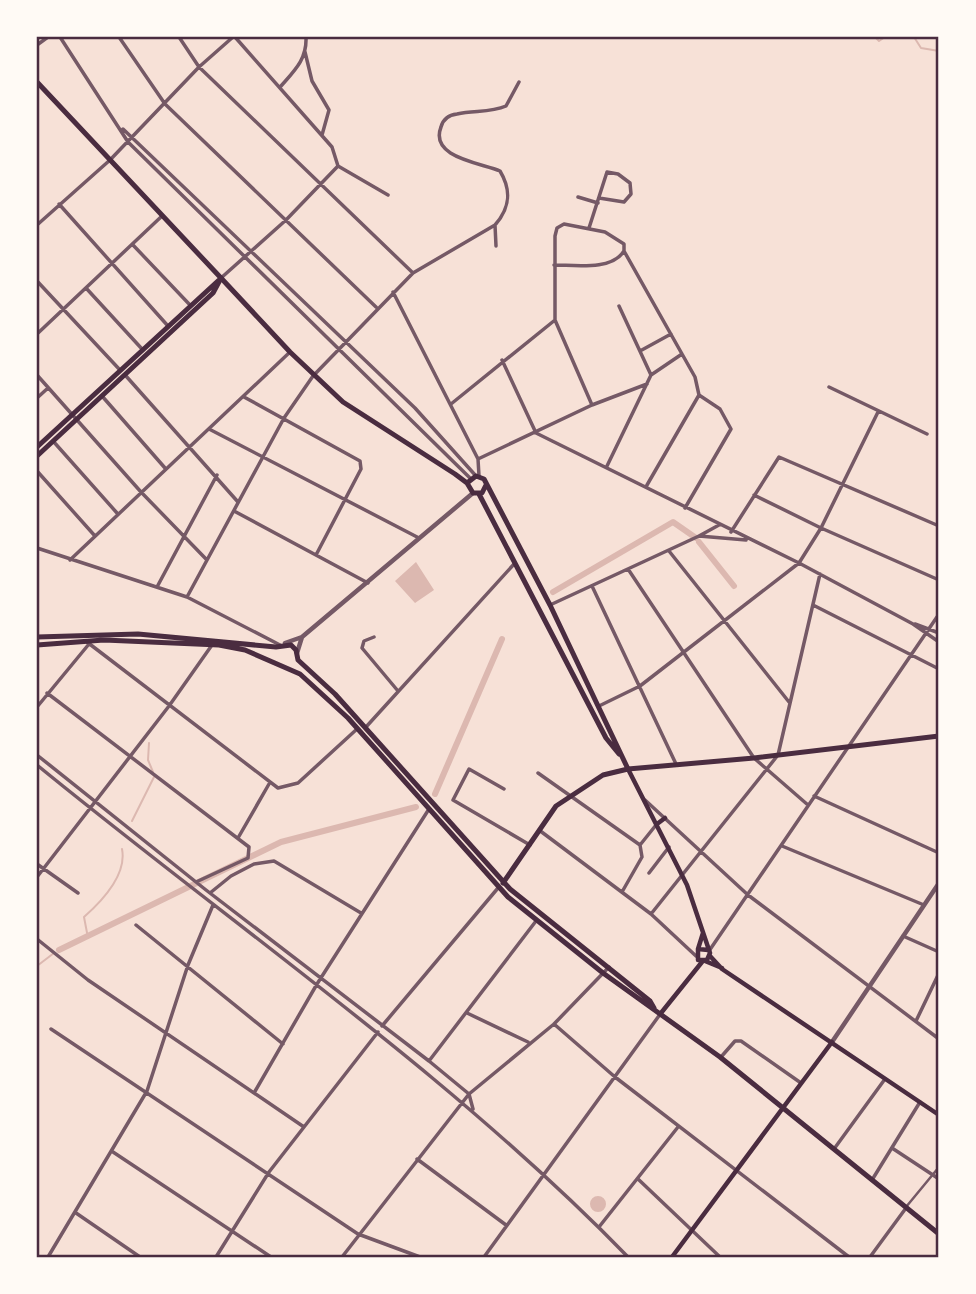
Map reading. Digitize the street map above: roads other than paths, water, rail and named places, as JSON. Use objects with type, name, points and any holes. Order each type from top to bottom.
[{"type":"main road","points":[[37,82],[313,376],[370,420],[486,485],[550,605],[621,757]]},
{"type":"main road","points":[[37,456],[125,375],[190,305],[221,278]]},
{"type":"main road","points":[[37,446],[142,349],[213,293],[221,278]]},
{"type":"main road","points":[[473,478],[476,494],[517,562],[607,738],[628,769],[669,847],[683,875],[709,952],[722,969]]},
{"type":"main road","points":[[476,494],[486,485]]},
{"type":"main road","points":[[37,637],[138,634],[294,647],[298,660],[366,727],[501,885],[609,967],[650,1001],[654,1008]]},
{"type":"main road","points":[[37,645],[212,645],[245,650],[290,670],[319,689],[536,920],[603,973],[720,1057],[939,1234]]},
{"type":"main road","points":[[273,662],[280,645]]},
{"type":"main road","points":[[290,670],[298,660]]},
{"type":"main road","points":[[501,885],[556,806],[570,794],[603,775],[628,769],[754,758],[939,736]]},
{"type":"main road","points":[[657,824],[665,817]]},
{"type":"main road","points":[[695,967],[703,932]]},
{"type":"main road","points":[[697,953],[709,952]]},
{"type":"main road","points":[[662,1013],[709,952]]},
{"type":"main road","points":[[697,953],[704,961],[722,969],[939,1115]]},
{"type":"main road","points":[[673,1257],[832,1042]]},
{"type":"street","points":[[37,45],[48,37]]},
{"type":"street","points":[[60,37],[120,125],[132,138],[438,431],[473,478]]},
{"type":"street","points":[[119,37],[165,104],[376,307]]},
{"type":"street","points":[[179,37],[200,67],[413,273]]},
{"type":"street","points":[[37,225],[110,160],[200,67],[234,37],[281,86],[332,146],[338,166],[388,195]]},
{"type":"street","points":[[281,86],[300,65],[305,52],[306,37]]},
{"type":"street","points":[[305,52],[312,81],[329,110],[322,135]]},
{"type":"street","points":[[187,597],[284,418],[313,376],[376,307],[413,273],[495,225],[505,214],[509,201],[508,190],[500,171],[450,153],[439,139],[439,132],[442,122],[456,114],[506,106],[519,82]]},
{"type":"street","points":[[120,125],[128,142],[337,349],[473,478]]},
{"type":"street","points":[[221,278],[253,252],[338,166]]},
{"type":"street","points":[[578,197],[599,201],[624,202],[631,194],[627,178],[613,172],[605,175],[599,201],[589,228]]},
{"type":"street","points":[[59,204],[170,328]]},
{"type":"street","points":[[37,334],[162,216]]},
{"type":"street","points":[[592,405],[555,320],[553,265],[557,229],[564,224],[589,228],[620,240],[695,377],[699,395],[647,485]]},
{"type":"street","points":[[495,225],[496,246]]},
{"type":"street","points":[[133,245],[190,305]]},
{"type":"street","points":[[553,265],[587,266],[613,260],[624,251]]},
{"type":"street","points":[[37,281],[190,446],[238,502]]},
{"type":"street","points":[[86,288],[142,349]]},
{"type":"street","points":[[393,292],[478,459],[473,478]]},
{"type":"street","points":[[619,306],[651,375]]},
{"type":"street","points":[[451,405],[502,360],[555,320]]},
{"type":"street","points":[[640,351],[671,334]]},
{"type":"street","points":[[70,560],[290,352]]},
{"type":"street","points":[[607,466],[651,375],[682,354]]},
{"type":"street","points":[[502,360],[536,433],[647,485],[685,508],[799,563],[913,624],[939,633]]},
{"type":"street","points":[[37,375],[141,492],[207,559]]},
{"type":"street","points":[[478,459],[592,405],[647,384]]},
{"type":"street","points":[[829,387],[927,434]]},
{"type":"street","points":[[37,398],[49,388]]},
{"type":"street","points":[[102,395],[165,468]]},
{"type":"street","points":[[685,508],[731,429],[711,400],[699,395]]},
{"type":"street","points":[[244,397],[360,461],[361,470],[316,555]]},
{"type":"street","points":[[599,706],[640,686],[799,563],[821,528],[878,412]]},
{"type":"street","points":[[209,429],[261,459],[419,538]]},
{"type":"street","points":[[430,439],[438,431]]},
{"type":"street","points":[[52,440],[117,513]]},
{"type":"street","points":[[731,531],[779,457],[939,526]]},
{"type":"street","points":[[37,471],[95,536]]},
{"type":"street","points":[[157,587],[216,475]]},
{"type":"street","points":[[37,548],[187,597],[280,645],[302,637],[419,538],[476,494]]},
{"type":"street","points":[[754,495],[939,580]]},
{"type":"street","points":[[233,510],[368,583]]},
{"type":"street","points":[[550,605],[719,525]]},
{"type":"street","points":[[699,536],[748,540]]},
{"type":"street","points":[[668,551],[789,702]]},
{"type":"street","points":[[366,727],[517,562]]},
{"type":"street","points":[[628,569],[754,758],[808,805]]},
{"type":"street","points":[[651,914],[768,771],[778,755],[820,574]]},
{"type":"street","points":[[592,586],[677,765]]},
{"type":"street","points":[[813,605],[939,669]]},
{"type":"street","points":[[709,952],[939,614]]},
{"type":"street","points":[[913,624],[925,635],[939,642]]},
{"type":"street","points":[[297,653],[302,637]]},
{"type":"street","points":[[374,637],[364,640],[362,648],[398,691]]},
{"type":"street","points":[[37,706],[87,643],[278,789],[298,783],[357,729]]},
{"type":"street","points":[[37,877],[169,706],[212,645]]},
{"type":"street","points":[[47,693],[238,838],[250,850],[248,858],[197,883]]},
{"type":"street","points":[[37,755],[208,892],[429,1061],[469,1094],[474,1111]]},
{"type":"street","points":[[37,765],[213,905],[378,1031],[545,1174],[628,1257]]},
{"type":"street","points":[[504,789],[469,769],[453,800],[530,845]]},
{"type":"street","points":[[538,773],[640,845],[642,857],[622,892]]},
{"type":"street","points":[[238,838],[269,784]]},
{"type":"street","points":[[814,796],[939,853]]},
{"type":"street","points":[[644,799],[748,895],[939,1039]]},
{"type":"street","points":[[254,1093],[317,984],[429,809]]},
{"type":"street","points":[[640,845],[657,824]]},
{"type":"street","points":[[538,829],[651,914],[697,953]]},
{"type":"street","points":[[782,846],[923,905]]},
{"type":"street","points":[[649,873],[669,847]]},
{"type":"street","points":[[208,892],[254,864],[274,862],[361,913]]},
{"type":"street","points":[[37,864],[78,893]]},
{"type":"street","points":[[832,1042],[939,883]]},
{"type":"street","points":[[216,1257],[269,1172],[378,1031],[501,885]]},
{"type":"street","points":[[48,1257],[147,1091],[188,965],[213,905]]},
{"type":"street","points":[[429,1061],[536,920]]},
{"type":"street","points":[[136,925],[283,1044]]},
{"type":"street","points":[[902,936],[939,952]]},
{"type":"street","points":[[37,939],[88,980],[304,1127]]},
{"type":"street","points":[[342,1257],[469,1094],[528,1042],[554,1024],[609,967]]},
{"type":"street","points":[[916,1021],[939,973]]},
{"type":"street","points":[[467,1013],[528,1042]]},
{"type":"street","points":[[484,1257],[662,1013]]},
{"type":"street","points":[[554,1024],[678,1127],[849,1257]]},
{"type":"street","points":[[51,1029],[269,1172],[358,1234],[420,1257]]},
{"type":"street","points":[[720,1057],[738,1040],[803,1084]]},
{"type":"street","points":[[410,1059],[416,1051]]},
{"type":"street","points":[[834,1149],[885,1079]]},
{"type":"street","points":[[872,1180],[920,1102]]},
{"type":"street","points":[[599,1227],[678,1127]]},
{"type":"street","points":[[892,1148],[939,1179]]},
{"type":"street","points":[[113,1152],[271,1257]]},
{"type":"street","points":[[417,1159],[506,1225]]},
{"type":"street","points":[[870,1257],[939,1167]]},
{"type":"street","points":[[638,1179],[720,1257]]},
{"type":"street","points":[[76,1213],[141,1257]]},
{"type":"waterway","points":[[875,37],[879,41],[885,37]]},
{"type":"waterway","points":[[914,37],[921,48],[939,51]]},
{"type":"waterway","points":[[553,592],[673,522],[696,538]]},
{"type":"waterway","points":[[699,542],[734,586]]},
{"type":"waterway","points":[[435,794],[502,639]]},
{"type":"waterway","points":[[149,743],[148,760],[153,772]]},
{"type":"waterway","points":[[132,821],[154,777]]},
{"type":"waterway","points":[[59,950],[281,842],[416,807]]},
{"type":"waterway","points":[[88,938],[84,917],[112,886],[121,868],[122,849]]},
{"type":"waterway","points":[[37,966],[54,953]]}]
